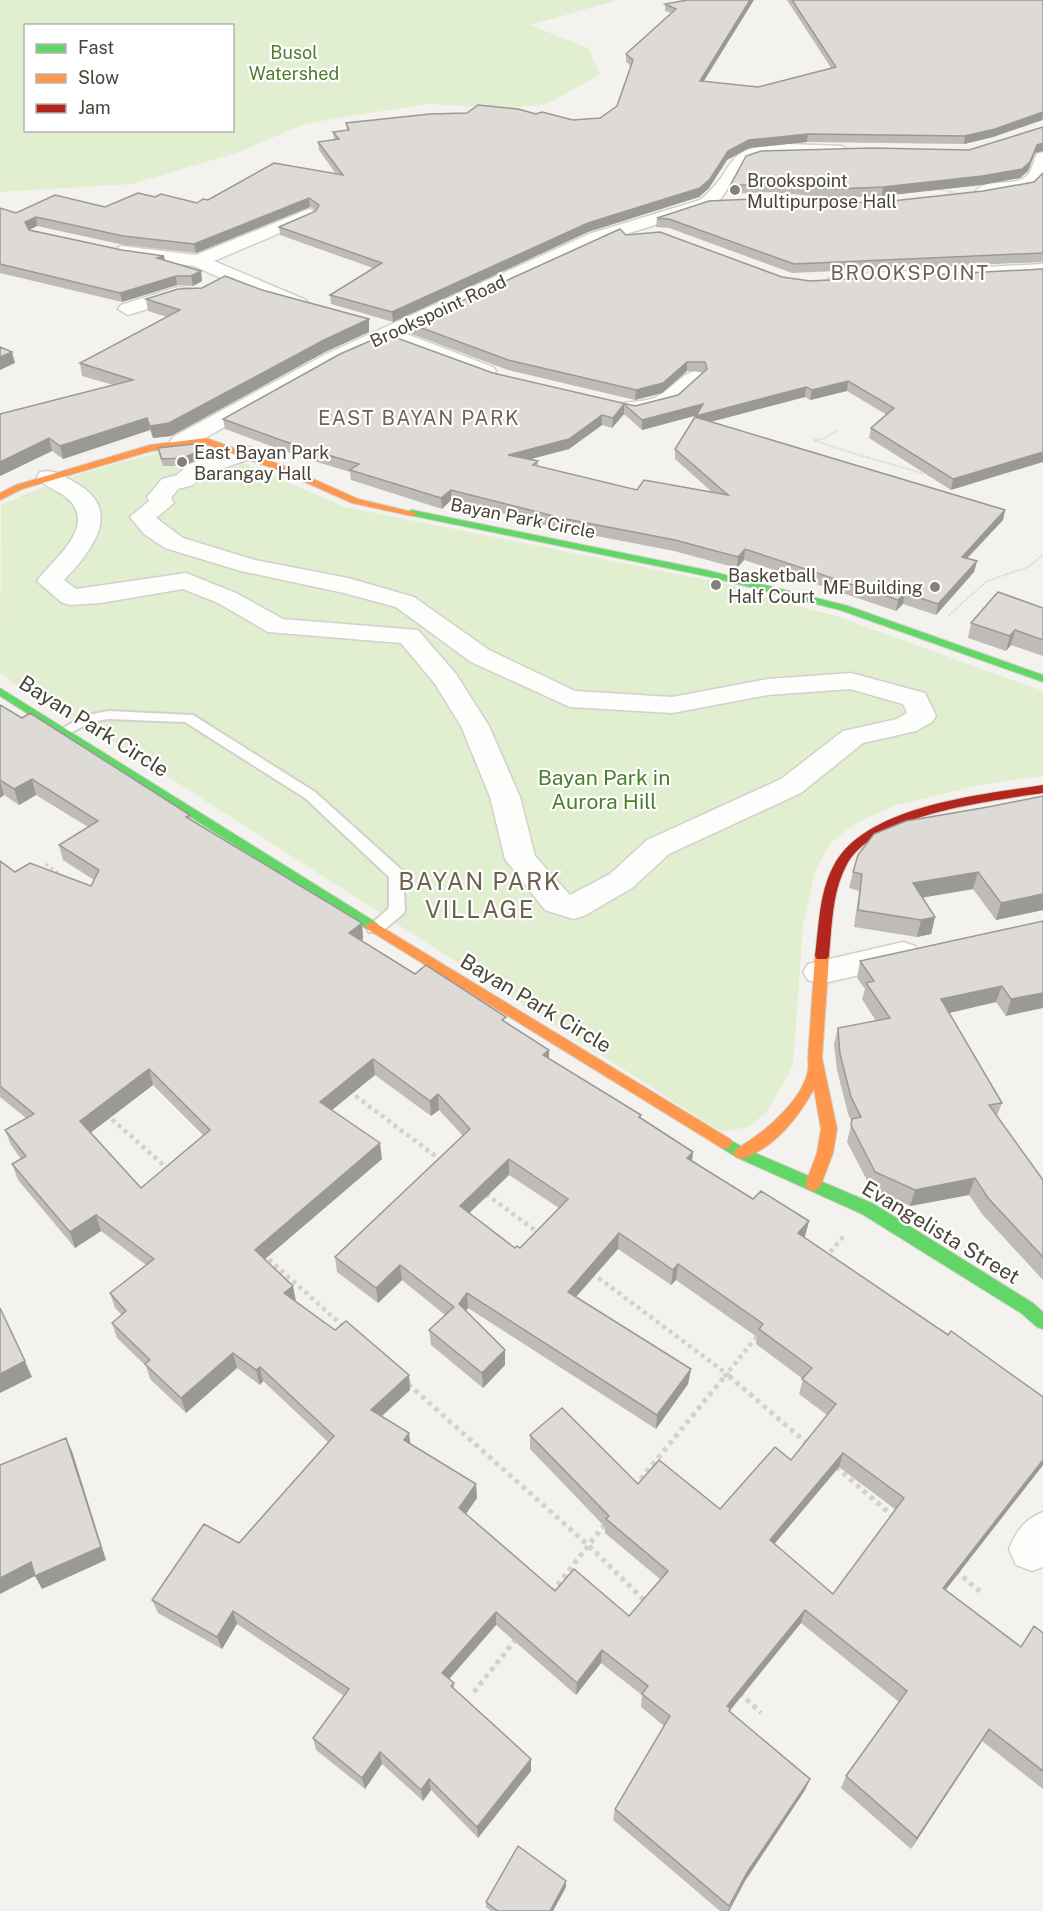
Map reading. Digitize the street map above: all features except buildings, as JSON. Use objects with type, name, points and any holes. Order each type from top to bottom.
[{"type":"main road","name":"Bayan Park Circle","points":[[0,497],[19,487],[48,477],[150,448],[181,442],[206,441],[245,453],[355,501],[706,573],[832,605],[925,635],[1043,679]]},
{"type":"main road","name":"Bayan Park Circle","points":[[4,697],[64,732],[375,928],[741,1153],[813,1185]]},
{"type":"main road","points":[[813,1185],[827,1148],[828,1120],[816,1071],[820,972],[835,876],[849,850],[873,832],[908,817],[990,797],[1043,789]]},
{"type":"main road","points":[[741,1153],[762,1143],[788,1124],[816,1071]]},
{"type":"main road","name":"Evangelista Street","points":[[813,1185],[868,1209],[1028,1308],[1043,1322]]},
{"type":"street","points":[[706,203],[717,196],[738,160],[758,152],[779,149],[826,152],[861,149]]},
{"type":"street","points":[[968,194],[1026,184],[1037,174],[1043,157]]},
{"type":"street","name":"Brookspoint Road","points":[[181,442],[333,358],[394,333],[478,291],[573,250],[595,237],[706,203],[736,201]]},
{"type":"street","points":[[198,261],[309,214]]},
{"type":"street","points":[[573,250],[645,233],[662,234]]},
{"type":"street","points":[[102,247],[198,261],[233,275],[271,296],[317,309]]},
{"type":"street","points":[[818,282],[1043,270]]},
{"type":"street","points":[[128,309],[178,293],[195,294],[233,275]]},
{"type":"street","points":[[364,321],[501,377]]},
{"type":"street","points":[[613,404],[635,408],[654,405],[677,395],[695,377]]},
{"type":"street","points":[[48,477],[67,485],[86,501],[91,519],[84,542],[50,581],[70,597],[186,581],[227,598],[277,626],[409,636],[446,680],[475,726],[505,797],[520,859],[556,903],[573,908],[621,881],[658,847],[791,786],[854,737],[906,725],[922,716],[915,699],[851,681],[768,687],[672,705],[570,699],[480,656],[405,602],[348,586],[250,566],[174,543],[152,529],[142,517],[162,502],[159,497],[170,484],[185,480],[197,469],[245,453]]},
{"type":"street","points":[[820,972],[931,948]]},
{"type":"lane","points":[[64,732],[88,719],[108,715],[188,718],[216,735],[310,795],[397,875],[397,910],[375,928]]},
{"type":"path","points":[[929,188],[968,194]]},
{"type":"path","points":[[838,430],[827,437],[813,440],[841,451],[878,459],[924,474]]},
{"type":"path","points":[[953,611],[987,581],[1026,566],[1043,555]]},
{"type":"path","points":[[46,864],[65,878]]},
{"type":"path","points":[[342,1086],[448,1165]]},
{"type":"path","points":[[101,1110],[172,1173]]},
{"type":"path","points":[[477,1187],[544,1237]]},
{"type":"path","points":[[823,1261],[868,1209]]},
{"type":"path","points":[[261,1252],[349,1332]]},
{"type":"path","points":[[582,1266],[726,1373],[814,1449]]},
{"type":"path","points":[[632,1491],[763,1330]]},
{"type":"path","points":[[402,1379],[588,1545],[654,1609]]},
{"type":"path","points":[[832,1464],[903,1525]]},
{"type":"path","points":[[546,1600],[610,1518]]},
{"type":"path","points":[[948,1563],[983,1594]]},
{"type":"path","points":[[474,1692],[517,1637]]},
{"type":"path","points":[[736,1689],[761,1713]]},
{"type":"green space","name":"Busol Watershed","points":[[0,0],[618,0],[530,25],[588,48],[600,74],[545,105],[493,108],[429,104],[304,124],[239,152],[132,184],[0,192]]},
{"type":"green space","name":"Bayan Park in Aurora Hill","points":[[181,449],[207,449],[225,455],[345,507],[737,586],[735,590],[836,616],[1043,691],[1043,776],[979,785],[897,805],[858,822],[831,842],[815,871],[803,926],[793,1066],[766,1113],[748,1127],[721,1132],[114,742],[24,692],[0,672],[1,505],[89,471]]},
{"type":"traffic: fast","points":[[412,513],[706,573],[844,608],[1043,679]]},
{"type":"traffic: fast","points":[[0,691],[372,926]]},
{"type":"traffic: fast","points":[[725,1143],[741,1153],[868,1209],[1027,1308],[1043,1322]]},
{"type":"traffic: slow","points":[[0,497],[19,487],[150,448],[206,441],[281,468],[355,501],[412,513]]},
{"type":"traffic: slow","points":[[372,926],[725,1143]]},
{"type":"traffic: slow","points":[[813,1185],[825,1153],[829,1129],[815,1058],[822,956]]},
{"type":"traffic: slow","points":[[741,1153],[767,1137],[786,1119],[802,1098],[816,1071]]},
{"type":"traffic: jam","points":[[822,956],[828,904],[834,878],[846,855],[861,840],[883,827],[937,808],[1043,789]]},
{"type":"place","name":"Brookspoint Multipurpose Hall","points":[[735,190]]},
{"type":"place","name":"East Bayan Park Barangay Hall","points":[[182,462]]},
{"type":"place","name":"Basketball Half Court","points":[[716,585]]},
{"type":"place","name":"MF Building","points":[[935,587]]},
{"type":"district","name":"BROOKSPOINT","points":[[910,273]]},
{"type":"district","name":"EAST BAYAN PARK","points":[[419,418]]},
{"type":"district","name":"BAYAN PARK VILLAGE","points":[[480,895]]}]
